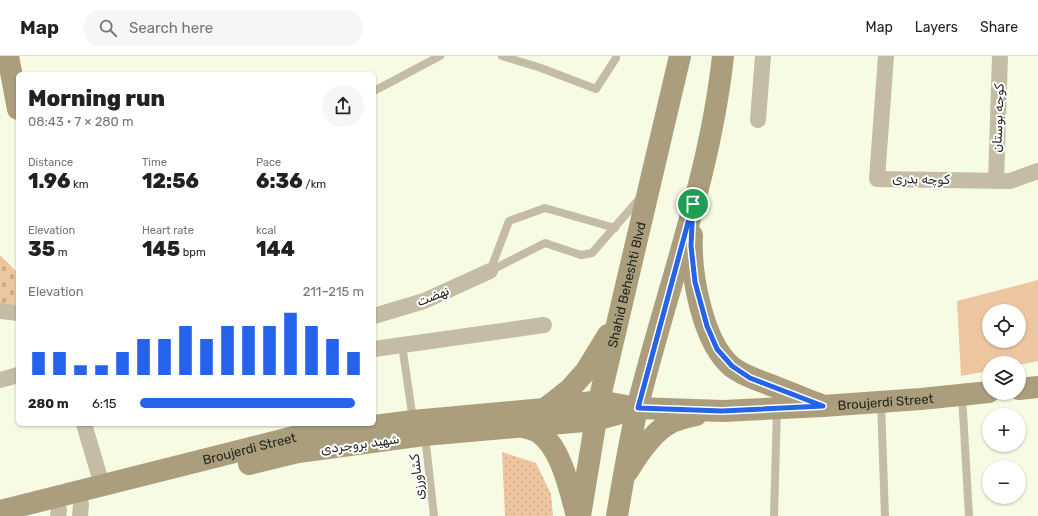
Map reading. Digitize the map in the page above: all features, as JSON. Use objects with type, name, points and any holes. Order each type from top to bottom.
[{"type":"main road","points":[[8,56],[16,98]]},
{"type":"main road","name":"Shahid Beheshti Blvd","points":[[580,516],[598,410],[680,56]]},
{"type":"main road","points":[[618,516],[623,481],[638,408],[703,169],[719,92],[723,56]]},
{"type":"main road","points":[[693,204],[691,246],[695,282],[707,326],[717,349],[732,366],[750,378],[823,406]]},
{"type":"main road","points":[[544,409],[569,390],[586,371],[609,334],[621,308]]},
{"type":"main road","points":[[1026,388],[1038,387]]},
{"type":"main road","name":"Broujerdi Street","points":[[0,511],[297,437],[419,428],[544,409],[598,410],[638,408],[722,411],[777,409],[962,396],[982,393]]},
{"type":"main road","points":[[419,428],[523,427],[598,410]]},
{"type":"main road","points":[[623,481],[639,452],[653,436],[671,423],[697,414],[722,411]]},
{"type":"main road","points":[[523,427],[538,432],[549,441],[557,452],[577,516]]},
{"type":"main road","points":[[35,516],[80,510],[297,437]]},
{"type":"street","points":[[758,120],[763,56]]},
{"type":"street","name":"کوچه بدری","points":[[886,56],[877,179],[1010,181],[1038,171]]},
{"type":"street","name":"کوچه بوستان","points":[[996,181],[1000,56]]},
{"type":"street","name":"نهضت","points":[[376,315],[424,301],[490,271]]},
{"type":"street","points":[[0,311],[16,313]]},
{"type":"street","points":[[376,349],[544,325]]},
{"type":"street","points":[[0,380],[16,376]]},
{"type":"street","points":[[85,426],[102,485]]},
{"type":"lane","points":[[376,90],[440,56]]},
{"type":"lane","points":[[502,56],[541,68],[596,89],[616,56]]},
{"type":"lane","points":[[490,271],[544,243],[582,255],[592,253],[650,186]]},
{"type":"lane","points":[[490,271],[508,221],[523,215],[545,208],[615,228]]},
{"type":"lane","points":[[402,345],[419,428]]},
{"type":"lane","points":[[962,396],[969,516]]},
{"type":"lane","points":[[881,402],[885,516]]},
{"type":"lane","points":[[774,516],[777,409]]},
{"type":"lane","name":"کشاورزی","points":[[419,428],[434,516]]},
{"type":"green space","points":[[0,255],[16,271],[16,305],[0,303]]},
{"type":"green space","points":[[1038,280],[1038,361],[1026,364],[1026,356],[982,356],[982,372],[961,376],[957,301]]},
{"type":"green space","points":[[502,452],[536,463],[551,494],[553,516],[505,516]]},
{"type":"route","points":[[693,204],[691,246],[695,282],[707,326],[717,349],[732,366],[750,378],[777,387],[823,406],[722,411],[638,408],[693,204]]}]
